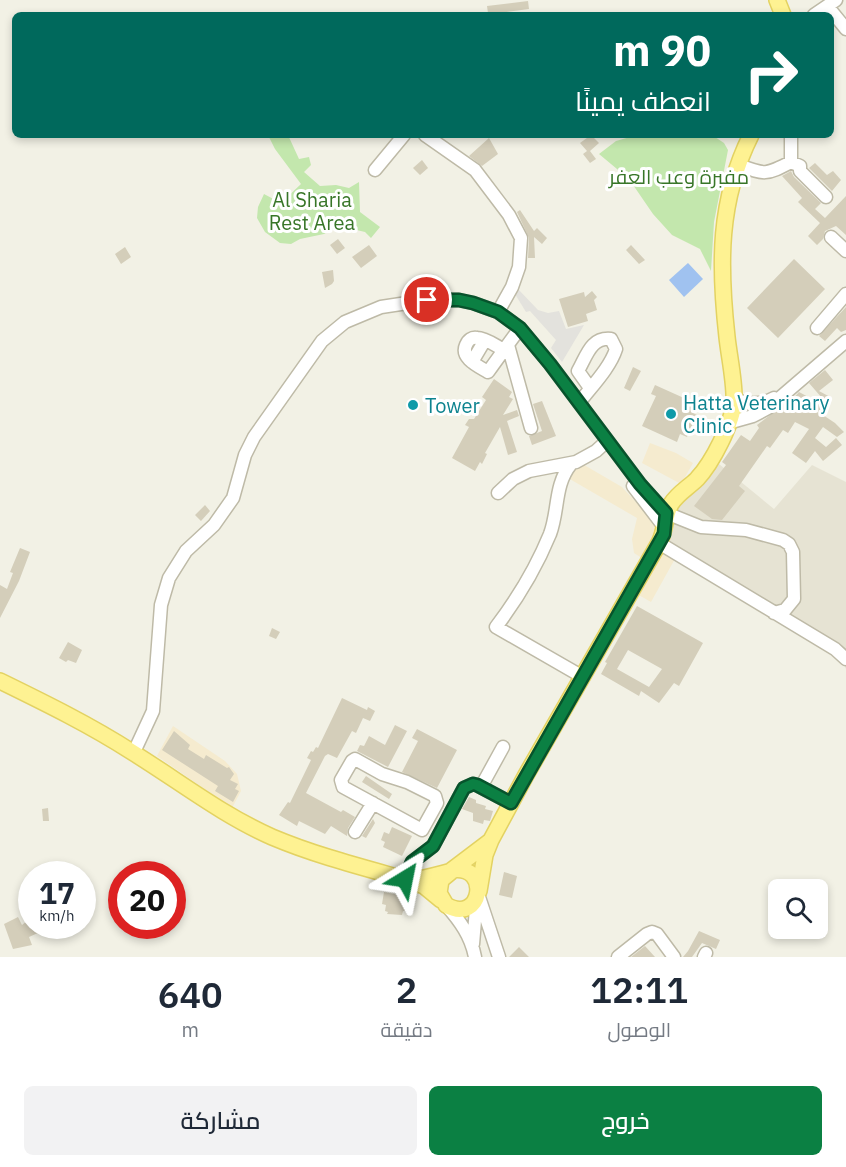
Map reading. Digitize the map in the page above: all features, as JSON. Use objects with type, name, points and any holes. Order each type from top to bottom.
[{"type":"main road","points":[[0,681],[82,721],[134,752],[220,810],[272,837],[328,857],[424,886],[443,903],[457,910],[470,907],[478,894],[485,855],[491,840],[659,543],[677,496],[702,472],[728,423],[734,399],[722,286],[722,242],[727,201],[750,138]]},
{"type":"main road","points":[[443,903],[439,886],[441,880],[491,840]]},
{"type":"main road","points":[[408,880],[459,869],[471,874],[478,884],[478,894]]},
{"type":"street","points":[[818,12],[832,3],[846,29]]},
{"type":"street","points":[[375,170],[402,138]]},
{"type":"street","points":[[430,138],[475,170],[509,215],[520,238],[519,267],[512,287],[498,312]]},
{"type":"street","points":[[791,138],[791,162]]},
{"type":"street","points":[[739,165],[770,173],[791,162]]},
{"type":"street","points":[[791,162],[800,166],[801,171],[826,197]]},
{"type":"street","points":[[831,237],[846,251]]},
{"type":"street","points":[[817,328],[846,294]]},
{"type":"street","points":[[134,752],[153,711],[161,605],[169,578],[186,551],[214,525],[233,498],[245,455],[254,436],[322,341],[345,322],[381,307],[427,300],[459,300],[498,312],[520,328],[550,364],[666,521],[701,527],[746,530],[789,543],[794,552],[794,599],[785,610],[774,613]]},
{"type":"street","points":[[506,347],[485,340],[472,362],[488,372],[520,328]]},
{"type":"street","points":[[728,423],[760,413],[846,341]]},
{"type":"street","points":[[506,347],[531,428]]},
{"type":"street","points":[[579,403],[590,388]]},
{"type":"street","points":[[734,399],[757,404],[781,395]]},
{"type":"street","points":[[498,493],[513,479],[529,471],[571,464],[596,451],[607,441]]},
{"type":"street","points":[[571,464],[561,479],[552,526],[546,542],[528,581],[496,627],[583,676]]},
{"type":"street","points":[[659,543],[835,649],[846,659]]},
{"type":"street","points":[[481,787],[503,747]]},
{"type":"street","points":[[422,830],[437,803],[435,796],[353,759],[341,780],[341,785],[422,830],[438,838]]},
{"type":"street","points":[[408,880],[412,862],[429,850],[438,838],[464,788],[473,784],[511,803]]},
{"type":"street","points":[[355,832],[373,803]]},
{"type":"street","points":[[474,951],[478,894]]},
{"type":"street","points":[[478,894],[499,957]]},
{"type":"street","points":[[443,903],[459,920],[474,951]]},
{"type":"street","points":[[618,957],[646,934],[652,932],[657,934],[674,957]]},
{"type":"shaded area","points":[[517,288],[538,310],[548,313],[559,311],[566,329],[584,325],[562,362],[551,348],[556,340],[530,311],[526,312],[515,294]]},
{"type":"shaded area","points":[[650,443],[676,453],[693,463],[681,484],[642,463]]},
{"type":"shaded area","points":[[579,462],[622,487],[660,528],[653,542],[676,557],[651,602],[637,594],[654,566],[634,553],[632,539],[637,518],[568,478]]},
{"type":"shaded area","points":[[719,464],[774,509],[812,465],[846,482],[846,669],[837,652],[653,542],[660,528]]},
{"type":"shaded area","points":[[173,726],[225,761],[237,774],[241,791],[232,808],[157,756]]},
{"type":"green space","name":"Al Sharia Rest Area","points":[[270,138],[289,138],[299,159],[309,157],[311,165],[304,172],[320,186],[336,185],[349,188],[359,182],[360,212],[380,227],[371,238],[365,232],[344,227],[334,228],[324,234],[300,239],[291,244],[280,243],[265,232],[257,218],[258,207],[264,194],[281,203],[301,184]]},
{"type":"green space","name":"مفبرة وعب العفر","points":[[626,138],[716,138],[724,143],[728,150],[714,222],[711,271],[700,249],[672,235],[653,214],[629,179],[599,154],[616,141]]},
{"type":"water","points":[[688,263],[703,279],[684,297],[669,280]]},
{"type":"building","points":[[528,1],[529,9],[488,12],[487,6]]},
{"type":"building","points":[[489,138],[498,154],[482,166],[469,156]]},
{"type":"building","points":[[587,138],[594,138],[599,143],[590,151],[596,159],[590,163],[583,154],[587,151],[580,143]]},
{"type":"building","points":[[422,160],[428,168],[420,175],[413,168]]},
{"type":"building","points":[[815,163],[827,175],[833,171],[841,180],[832,191],[809,168]]},
{"type":"building","points":[[791,171],[794,177],[821,203],[815,209],[825,218],[846,196],[846,235],[836,226],[825,231],[823,239],[817,245],[808,236],[820,223],[798,202],[802,198],[782,176]]},
{"type":"building","points":[[520,210],[534,231],[537,228],[547,238],[542,244],[534,237],[535,258],[528,258],[529,238],[517,212]]},
{"type":"building","points":[[338,239],[345,248],[337,254],[330,245]]},
{"type":"building","points":[[369,245],[377,256],[361,268],[352,257]]},
{"type":"building","points":[[631,245],[645,260],[639,264],[626,250]]},
{"type":"building","points":[[125,247],[131,257],[121,264],[115,254]]},
{"type":"building","points":[[794,259],[825,289],[778,338],[747,308]]},
{"type":"building","points":[[333,270],[334,281],[325,288],[322,272]]},
{"type":"building","points":[[592,291],[597,297],[594,300],[597,310],[586,314],[588,321],[568,327],[559,299],[584,292],[585,297]]},
{"type":"building","points":[[846,307],[846,330],[841,332],[837,328],[825,341],[819,336]]},
{"type":"building","points":[[633,367],[641,371],[630,391],[624,388]]},
{"type":"building","points":[[825,370],[833,380],[819,391],[832,398],[828,405],[809,383]]},
{"type":"building","points":[[494,379],[512,392],[509,397],[513,399],[503,415],[517,410],[519,416],[507,421],[517,452],[508,455],[500,427],[485,453],[487,454],[482,464],[480,462],[475,471],[452,458],[469,427],[465,425],[469,419],[474,419],[486,400],[482,397]]},
{"type":"building","name":"Hatta Veterinary Clinic","points":[[655,385],[695,403],[691,412],[697,415],[687,437],[680,434],[677,442],[642,426],[656,396],[651,394]]},
{"type":"building","points":[[799,392],[827,407],[823,415],[844,432],[837,437],[823,427],[815,438],[826,447],[836,438],[842,445],[823,461],[815,451],[806,463],[792,453],[809,429],[795,422],[788,433],[783,430],[770,448],[767,446],[739,486],[745,491],[722,520],[712,519],[694,506],[726,465],[722,462],[741,435],[750,441],[759,428],[757,425],[787,402],[788,404]]},
{"type":"building","points":[[542,401],[556,436],[532,445],[529,436],[542,431],[533,404]]},
{"type":"building","points":[[205,505],[210,511],[201,521],[195,515]]},
{"type":"building","points":[[20,548],[30,552],[19,581],[0,618],[0,585],[7,589],[13,573],[10,572]]},
{"type":"building","points":[[637,606],[703,643],[679,686],[674,683],[659,703],[641,691],[639,696],[601,674],[607,663],[605,662]],"holes":[[[628,650],[662,669],[649,687],[617,669]]]},
{"type":"building","points":[[272,628],[280,632],[276,639],[269,636]]},
{"type":"building","points":[[68,642],[82,650],[76,663],[68,660],[66,662],[59,658]]},
{"type":"building","points":[[342,698],[367,710],[368,707],[375,711],[370,721],[363,718],[356,733],[352,731],[337,758],[328,754],[325,756],[306,793],[355,817],[348,828],[347,836],[331,826],[325,834],[299,821],[297,826],[279,815],[288,802],[290,803],[311,760],[307,758],[311,751],[318,748]]},
{"type":"building","points":[[395,725],[407,731],[388,767],[357,751],[360,745],[364,746],[369,736],[385,745]]},
{"type":"building","points":[[417,729],[457,750],[437,788],[402,772],[418,741],[412,738]]},
{"type":"building","points":[[174,731],[190,745],[188,749],[204,759],[206,755],[227,768],[229,767],[234,774],[230,780],[238,784],[235,789],[239,791],[233,802],[215,791],[218,786],[162,750]]},
{"type":"building","points":[[366,776],[392,794],[389,799],[362,782]]},
{"type":"building","points":[[469,797],[476,800],[476,803],[486,806],[485,809],[493,811],[490,821],[484,820],[483,824],[473,821],[473,813],[462,809]]},
{"type":"building","points":[[48,808],[49,821],[43,821],[42,809]]},
{"type":"building","points":[[373,819],[375,823],[366,838],[362,836]]},
{"type":"building","points":[[392,827],[412,836],[402,856],[383,847],[385,842],[381,840],[384,832],[389,834]]},
{"type":"building","points":[[504,872],[517,876],[512,898],[499,895]]},
{"type":"building","points":[[384,892],[409,897],[406,911],[403,911],[402,915],[387,914],[386,905],[382,904]]},
{"type":"building","points":[[18,917],[18,939],[30,939],[32,945],[13,949],[4,924]]},
{"type":"building","points":[[699,931],[720,940],[716,949],[702,943],[692,957],[683,957],[688,951]]},
{"type":"building","points":[[645,946],[655,957],[631,957]]},
{"type":"building","points":[[519,947],[529,957],[509,957]]},
{"type":"place","name":"Tower","points":[[413,405]]},
{"type":"place","name":"Hatta Veterinary Clinic","points":[[671,414]]},
{"type":"route","points":[[405,879],[412,862],[433,846],[464,788],[468,785],[477,785],[511,803],[664,534],[666,513],[640,484],[550,364],[520,328],[498,312],[473,303],[459,300],[427,300]]}]
